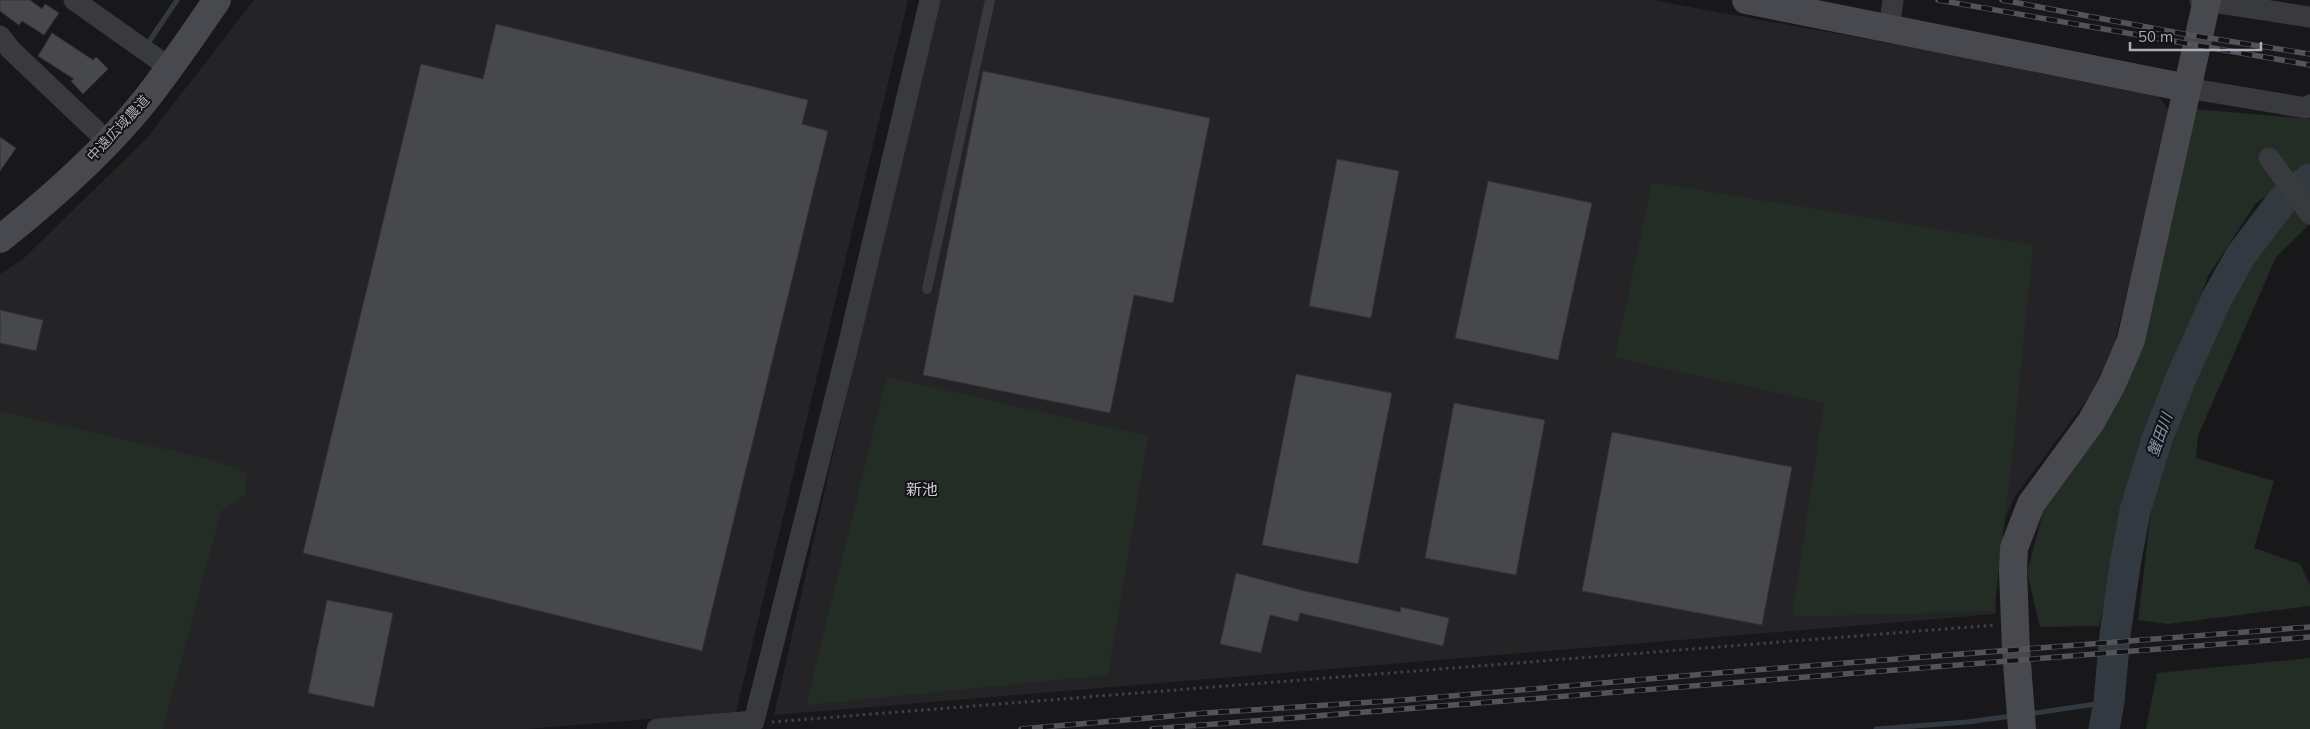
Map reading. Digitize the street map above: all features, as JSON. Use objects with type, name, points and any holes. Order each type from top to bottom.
[{"type":"street","points":[[74,0],[170,68]]},
{"type":"street","name":"中遠広域農道","points":[[0,238],[62,186],[131,116],[170,68],[216,0]]},
{"type":"street","points":[[657,729],[754,721],[844,360],[930,0]]},
{"type":"street","points":[[1746,0],[2187,88],[2306,108],[2310,105]]},
{"type":"street","points":[[1889,29],[1893,0]]},
{"type":"street","points":[[2022,729],[2015,624],[2014,548],[2020,528],[2032,504],[2091,422],[2112,384],[2132,340],[2205,0],[2310,17]]},
{"type":"street","points":[[0,36],[12,50],[107,141]]},
{"type":"street","points":[[2270,158],[2310,214]]},
{"type":"lane","points":[[927,289],[990,0]]},
{"type":"path","points":[[754,721],[806,721],[2015,624]]},
{"type":"shaded area","points":[[254,0],[908,0],[736,712],[527,729],[0,729],[0,274],[23,259],[147,138]]},
{"type":"shaded area","points":[[936,0],[1652,0],[2155,92],[2171,113],[2114,345],[2090,395],[2015,496],[1998,535],[1995,569],[1996,614],[774,715]]},
{"type":"shaded area","points":[[2182,108],[2310,119],[2310,167],[2256,203],[2208,276],[2187,334],[2142,441],[2099,626],[2040,627],[2027,572],[2053,475],[2125,354]]},
{"type":"shaded area","points":[[1652,182],[2033,245],[2010,476],[1994,611],[1792,617],[1824,403],[1615,358]]},
{"type":"shaded area","points":[[2310,192],[2310,224],[2276,257],[2198,436],[2196,458],[2274,481],[2254,548],[2300,564],[2310,585],[2310,606],[2168,624],[2138,620],[2155,476],[2226,300],[2268,231],[2299,199]]},
{"type":"shaded area","points":[[887,377],[1148,436],[1108,675],[806,705]]},
{"type":"shaded area","points":[[0,411],[213,460],[246,473],[245,495],[221,511],[163,729],[0,729]]},
{"type":"shaded area","points":[[2310,658],[2310,729],[2146,729],[2157,673]]},
{"type":"building","points":[[0,0],[30,0],[42,9],[45,4],[59,13],[44,35],[22,21],[19,25],[0,11]]},
{"type":"building","points":[[496,24],[808,100],[802,124],[828,131],[702,651],[303,553],[421,64],[483,79]]},
{"type":"building","points":[[52,33],[93,60],[96,57],[108,69],[83,94],[71,81],[74,79],[38,56]]},
{"type":"building","points":[[983,71],[1210,118],[1173,303],[1134,295],[1110,413],[923,375]]},
{"type":"building","points":[[0,137],[16,148],[0,171]]},
{"type":"building","points":[[1337,159],[1399,171],[1371,318],[1309,306]]},
{"type":"building","points":[[1488,181],[1592,203],[1558,360],[1455,338]]},
{"type":"building","points":[[0,310],[43,320],[36,351],[0,343]]},
{"type":"building","points":[[1296,374],[1392,393],[1358,564],[1262,545]]},
{"type":"building","points":[[1454,403],[1545,420],[1516,575],[1425,558]]},
{"type":"building","points":[[1612,432],[1792,467],[1762,625],[1582,591]]},
{"type":"building","points":[[1236,573],[1305,591],[1400,612],[1401,607],[1449,618],[1443,646],[1300,613],[1298,622],[1270,615],[1261,653],[1220,644]]},
{"type":"building","points":[[327,600],[393,613],[374,707],[308,693]]},
{"type":"waterway","points":[[146,46],[177,0]]},
{"type":"waterway","name":"蟹田川","points":[[2104,729],[2109,702],[2115,635],[2125,565],[2135,511],[2157,439],[2181,378],[2217,298],[2241,255],[2282,201],[2310,179]]},
{"type":"waterway","points":[[2028,714],[2109,702]]},
{"type":"waterway","points":[[1876,729],[1967,722],[2012,716]]},
{"type":"railway","points":[[1938,0],[2310,65]]},
{"type":"railway","points":[[2002,0],[2184,34],[2310,54]]},
{"type":"railway","points":[[1021,729],[2310,627]]},
{"type":"railway","points":[[1152,729],[2310,637]]},
{"type":"district","name":"新池","points":[[922,489]]}]
